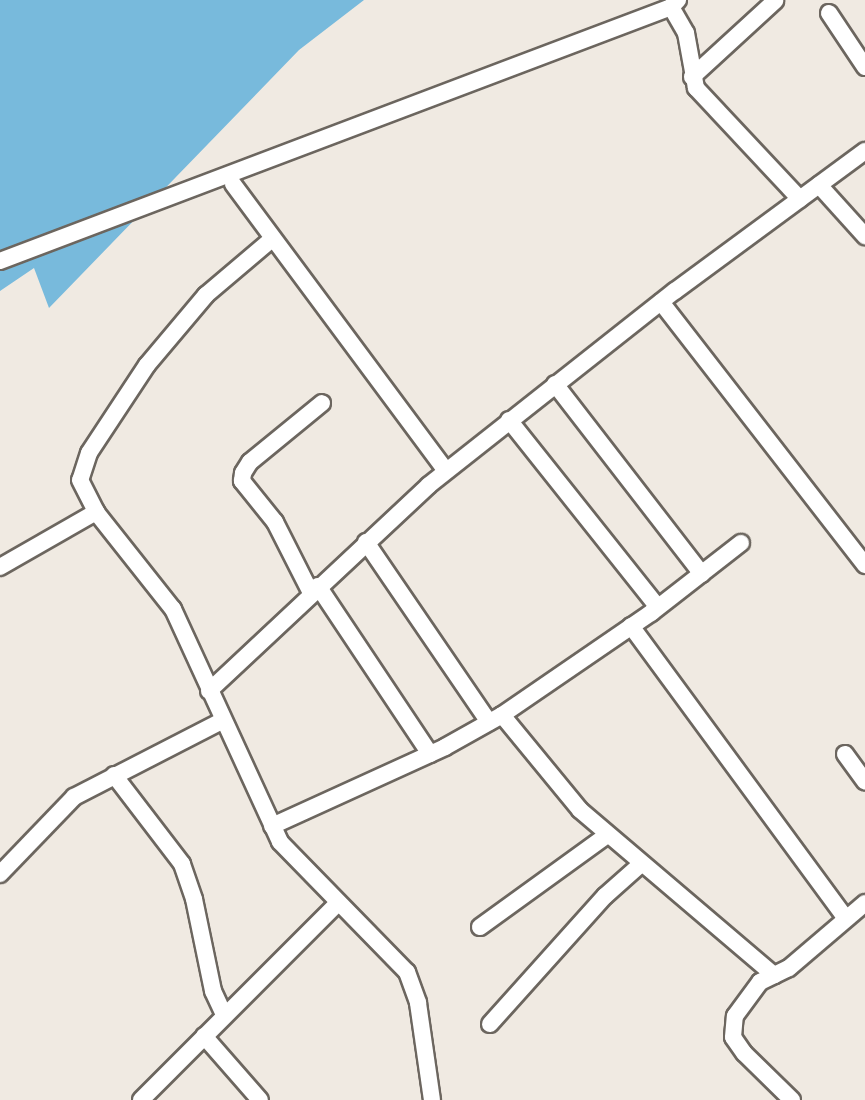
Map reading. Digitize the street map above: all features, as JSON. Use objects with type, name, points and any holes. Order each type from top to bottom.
[{"type":"street","points":[[692,77],[776,1]]},
{"type":"street","points":[[0,261],[674,3],[686,33],[692,77],[703,97],[800,199]]},
{"type":"street","points":[[828,13],[865,67]]},
{"type":"street","points":[[209,691],[366,542],[446,471],[661,302],[865,151]]},
{"type":"street","points":[[233,184],[272,239],[341,326],[446,471]]},
{"type":"street","points":[[819,184],[865,236]]},
{"type":"street","points":[[272,239],[206,295],[147,365],[89,453],[80,480],[96,512],[173,609],[222,721],[272,826],[293,858],[387,950],[414,985],[432,1100]]},
{"type":"street","points":[[661,302],[865,565]]},
{"type":"street","points":[[555,384],[702,574]]},
{"type":"street","points":[[322,404],[250,462],[243,473],[242,481],[275,522],[315,590],[430,754]]},
{"type":"street","points":[[509,420],[658,607]]},
{"type":"street","points":[[0,567],[96,512]]},
{"type":"street","points":[[366,542],[496,718],[580,810],[774,975]]},
{"type":"street","points":[[272,826],[430,754],[496,718],[631,627],[741,543]]},
{"type":"street","points":[[631,627],[846,919]]},
{"type":"street","points":[[0,874],[74,797],[222,721]]},
{"type":"street","points":[[845,754],[865,782]]},
{"type":"street","points":[[114,775],[182,864],[194,899],[213,991],[224,1015]]},
{"type":"street","points":[[480,927],[607,835]]},
{"type":"street","points":[[490,1024],[605,896],[641,864]]},
{"type":"street","points":[[141,1100],[338,903]]},
{"type":"street","points":[[792,1100],[744,1053],[732,1028],[749,995],[760,982],[789,968],[865,903]]},
{"type":"street","points":[[204,1036],[260,1100]]},
{"type":"water","points":[[0,0],[364,0],[299,50],[49,308],[34,268],[0,291]]}]
